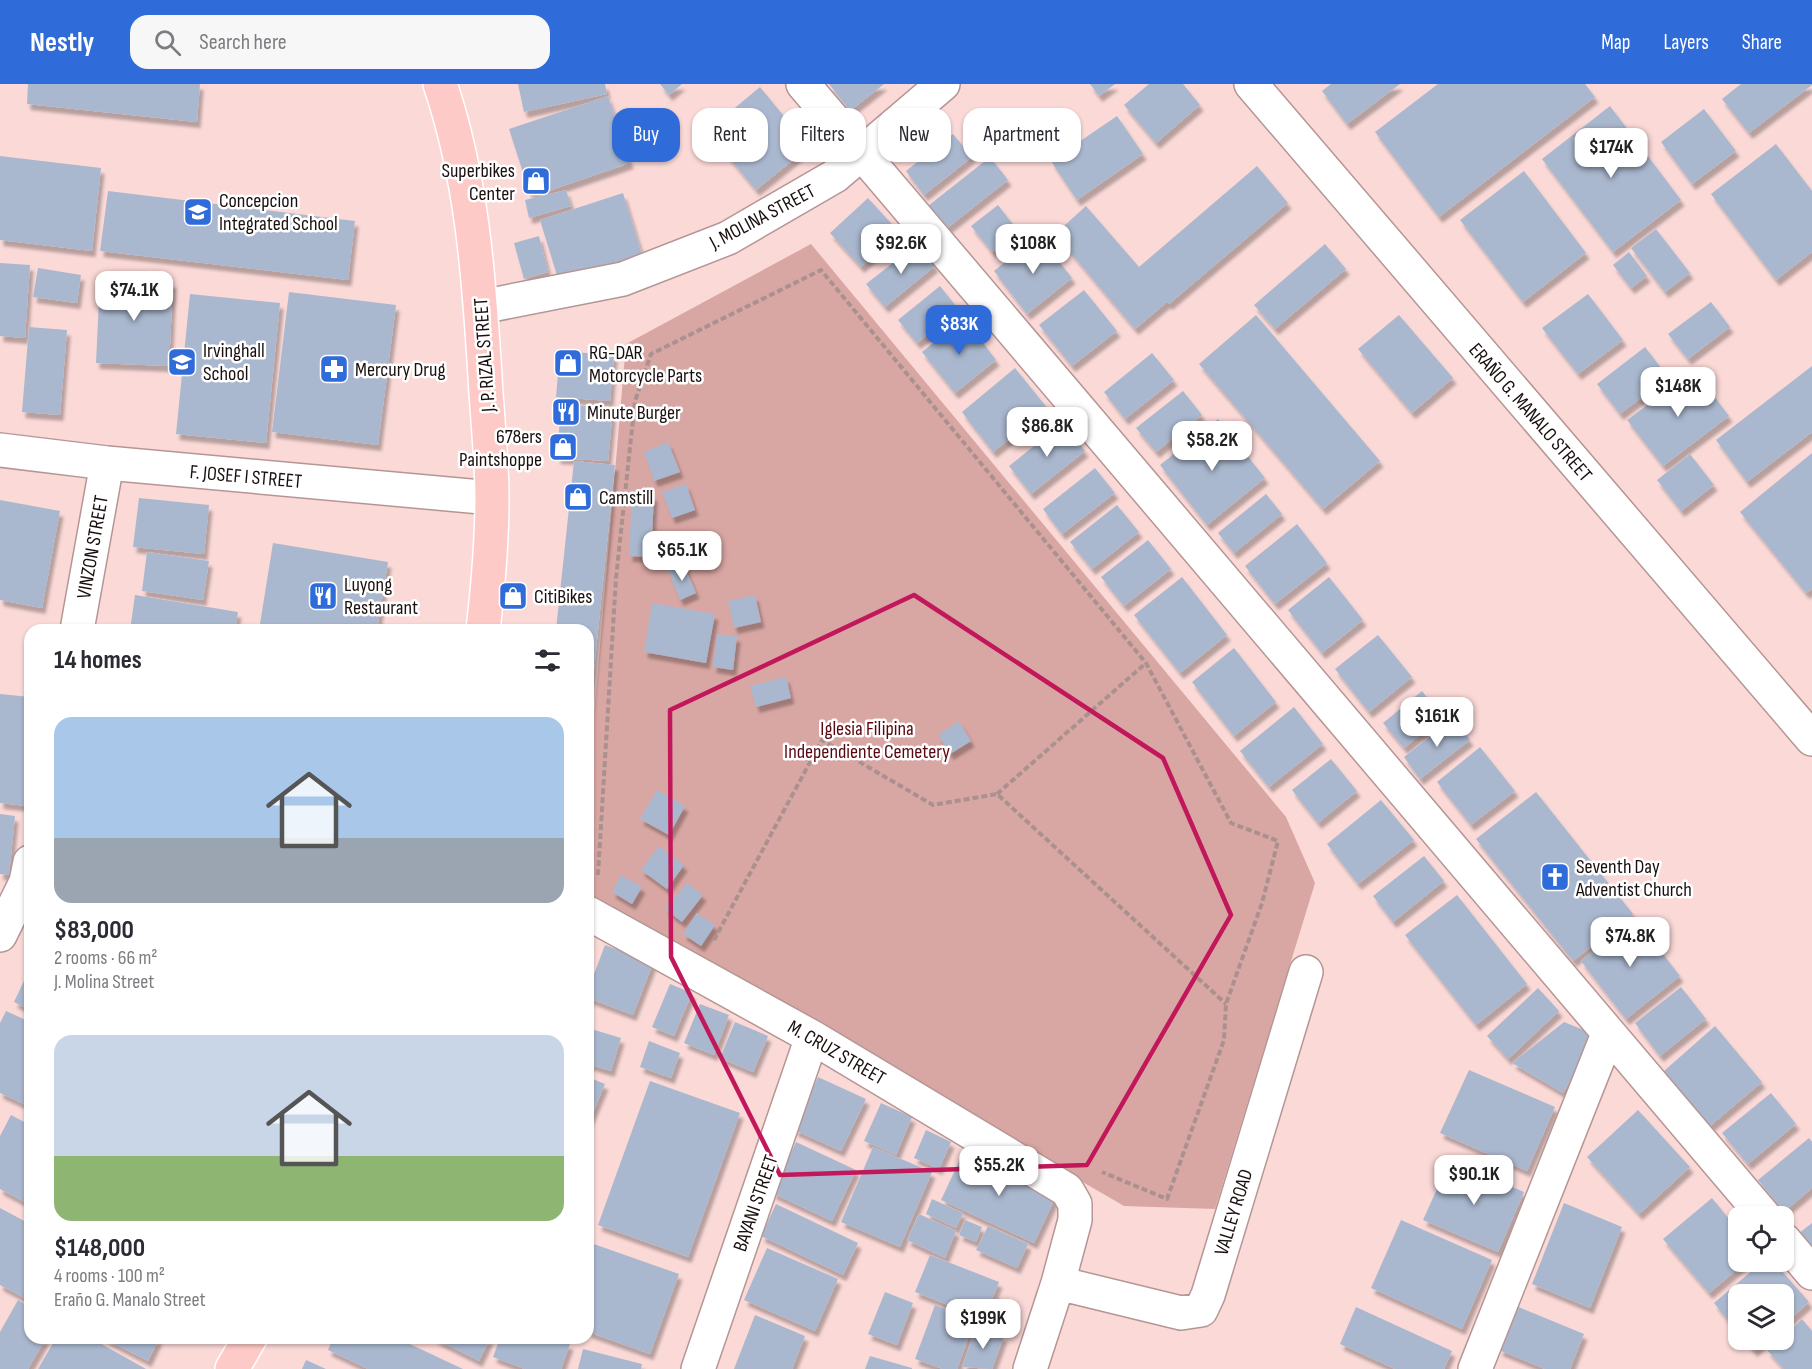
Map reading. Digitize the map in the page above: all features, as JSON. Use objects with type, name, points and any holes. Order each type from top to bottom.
[{"type":"main road","name":"J. P. RIZAL STREET","points":[[440,84],[448,108],[468,195],[476,248],[481,307],[492,498],[483,624]]},
{"type":"main road","points":[[232,1369],[247,1344]]},
{"type":"street","points":[[803,84],[824,108]]},
{"type":"street","name":"J. MOLINA STREET","points":[[866,151],[943,84]]},
{"type":"street","name":"ERAÑO G. MANALO STREET","points":[[1251,84],[1812,739]]},
{"type":"street","points":[[866,158],[1755,1206]]},
{"type":"street","name":"J. MOLINA STREET","points":[[481,307],[623,279],[728,238],[835,176],[853,162]]},
{"type":"street","name":"F. JOSEF I STREET","points":[[0,450],[107,463],[492,498]]},
{"type":"street","name":"VINZON STREET","points":[[78,624],[107,463]]},
{"type":"street","points":[[0,935],[24,886]]},
{"type":"street","name":"M. CRUZ STREET","points":[[594,916],[812,1037],[1067,1190],[1076,1204],[1075,1220],[1058,1283]]},
{"type":"street","name":"VALLEY ROAD","points":[[1058,1283],[1181,1314],[1202,1310],[1306,972]]},
{"type":"street","points":[[1475,1369],[1608,1034]]},
{"type":"street","name":"BAYANI STREET","points":[[698,1369],[812,1037]]},
{"type":"street","points":[[1794,1252],[1812,1273]]},
{"type":"street","points":[[1030,1369],[1058,1283]]},
{"type":"path","points":[[597,877],[616,578],[635,401],[651,354],[821,270],[1146,663],[1232,823],[1278,840],[1262,903],[1226,1004],[1224,1040],[1167,1199],[1102,1172]]},
{"type":"path","points":[[710,948],[822,740],[933,805],[997,794],[1146,663]]},
{"type":"path","points":[[997,794],[1226,1004]]},
{"type":"highlighted area","points":[[914,595],[1163,758],[1231,915],[1087,1165],[780,1175],[671,957],[670,710]]},
{"type":"green space","name":"Iglesia Filipina Independiente Cemetery","points":[[811,244],[1286,817],[1315,883],[1215,1209],[1124,1206],[594,897],[594,715],[626,344]]},
{"type":"building","points":[[28,84],[200,84],[197,122],[27,104]]},
{"type":"building","points":[[518,84],[605,84],[607,94],[524,112]]},
{"type":"building","points":[[660,84],[682,84],[669,95]]},
{"type":"building","points":[[829,84],[884,84],[854,108],[848,108]]},
{"type":"building","points":[[1090,84],[1115,84],[1099,96]]},
{"type":"building","points":[[1149,84],[1183,84],[1200,105],[1156,143],[1124,105]]},
{"type":"building","points":[[1331,84],[1400,84],[1347,124],[1322,91]]},
{"type":"building","points":[[1438,84],[1585,84],[1595,97],[1439,217],[1375,132]]},
{"type":"building","points":[[1741,84],[1812,85],[1749,133],[1722,99]]},
{"type":"building","points":[[760,87],[780,111],[780,162],[791,162],[756,190],[733,162],[768,162],[768,108],[735,108]]},
{"type":"building","points":[[608,96],[612,108],[612,162],[630,163],[531,197],[509,129]]},
{"type":"building","points":[[1610,106],[1681,200],[1613,252],[1542,159]]},
{"type":"building","points":[[1704,109],[1736,151],[1692,184],[1661,142]]},
{"type":"building","points":[[1117,116],[1143,154],[1077,200],[1052,162],[1081,162],[1081,141]]},
{"type":"building","points":[[953,134],[963,146],[963,162],[966,162],[924,195],[906,171],[917,162],[951,162],[951,136]]},
{"type":"building","points":[[1776,144],[1812,191],[1812,252],[1776,280],[1711,194]]},
{"type":"building","points":[[0,156],[101,168],[92,251],[0,240]]},
{"type":"building","points":[[984,162],[994,162],[1008,180],[946,229],[928,206]]},
{"type":"building","points":[[1257,166],[1288,203],[1169,304],[1167,302],[1135,329],[1055,234],[1086,206],[1139,267]]},
{"type":"building","points":[[1524,171],[1586,253],[1523,302],[1460,220]]},
{"type":"building","points":[[566,190],[571,206],[529,218],[525,200]]},
{"type":"building","points":[[108,191],[355,221],[348,280],[100,251]]},
{"type":"building","points":[[623,193],[643,258],[560,285],[540,220]]},
{"type":"building","points":[[868,198],[899,232],[861,267],[830,233]]},
{"type":"building","points":[[998,205],[1018,231],[992,252],[971,226]]},
{"type":"building","points":[[1656,229],[1690,273],[1665,292],[1631,248]]},
{"type":"building","points":[[1038,235],[1072,278],[1027,314],[994,271]]},
{"type":"building","points":[[539,236],[548,272],[524,279],[514,243]]},
{"type":"building","points":[[917,244],[935,266],[885,307],[866,284]]},
{"type":"building","points":[[1325,244],[1346,269],[1275,329],[1254,305]]},
{"type":"building","points":[[1629,252],[1647,276],[1631,288],[1613,265]]},
{"type":"building","points":[[0,263],[30,265],[25,338],[0,336]]},
{"type":"building","points":[[38,268],[81,275],[77,303],[33,297]]},
{"type":"building","points":[[100,278],[173,282],[169,366],[96,363]]},
{"type":"building","points":[[940,286],[959,310],[917,343],[898,320]]},
{"type":"building","points":[[1084,290],[1117,331],[1072,366],[1039,325]]},
{"type":"building","name":"Mercury Drug","points":[[289,292],[396,305],[378,445],[272,432]]},
{"type":"building","points":[[190,294],[280,303],[266,443],[176,434]]},
{"type":"building","points":[[1588,294],[1623,340],[1578,374],[1542,328]]},
{"type":"building","points":[[1711,302],[1730,327],[1688,359],[1668,334]]},
{"type":"building","points":[[1256,315],[1380,461],[1323,509],[1199,364]]},
{"type":"building","points":[[1399,315],[1453,378],[1412,413],[1358,349]]},
{"type":"building","points":[[964,318],[996,360],[955,393],[922,352]]},
{"type":"building","points":[[29,327],[67,330],[60,415],[22,412]]},
{"type":"building","points":[[1645,347],[1668,377],[1620,414],[1597,384]]},
{"type":"building","points":[[560,351],[614,355],[610,401],[556,397]]},
{"type":"building","points":[[1152,353],[1174,380],[1125,419],[1104,392]]},
{"type":"building","points":[[1812,366],[1812,432],[1747,482],[1716,440]]},
{"type":"building","points":[[1015,368],[1048,409],[993,452],[962,412]]},
{"type":"building","points":[[1694,370],[1729,416],[1663,466],[1627,420]]},
{"type":"building","points":[[1183,391],[1202,415],[1156,452],[1136,428]]},
{"type":"building","points":[[561,404],[613,408],[608,461],[557,458]]},
{"type":"building","points":[[1218,419],[1265,478],[1207,525],[1160,465]]},
{"type":"building","points":[[1063,423],[1085,451],[1031,494],[1009,466]]},
{"type":"building","points":[[668,442],[680,472],[654,481],[644,452]]},
{"type":"building","points":[[1812,453],[1812,589],[1806,593],[1740,512]]},
{"type":"building","points":[[1690,454],[1714,485],[1681,511],[1657,480]]},
{"type":"building","points":[[574,461],[615,465],[594,669],[594,624],[557,624]]},
{"type":"building","points":[[1095,468],[1115,493],[1062,534],[1043,509]]},
{"type":"building","points":[[686,484],[695,510],[672,518],[662,492]]},
{"type":"building","points":[[632,494],[654,495],[651,557],[629,556]]},
{"type":"building","points":[[1266,494],[1282,514],[1234,553],[1218,533]]},
{"type":"building","points":[[139,498],[209,505],[204,554],[133,547]]},
{"type":"building","points":[[0,500],[60,511],[42,608],[0,600]]},
{"type":"building","points":[[1117,505],[1139,532],[1092,569],[1070,542]]},
{"type":"building","points":[[1297,524],[1327,563],[1275,604],[1245,566]]},
{"type":"building","points":[[1148,540],[1171,569],[1124,606],[1101,577]]},
{"type":"building","name":"Luyong Restaurant","points":[[273,543],[388,562],[378,624],[260,624]]},
{"type":"building","points":[[147,552],[209,561],[203,600],[142,591]]},
{"type":"building","points":[[683,563],[696,593],[680,600],[668,570]]},
{"type":"building","points":[[1182,577],[1227,635],[1180,673],[1134,615]]},
{"type":"building","points":[[1329,577],[1363,620],[1322,653],[1288,610]]},
{"type":"building","points":[[135,595],[238,612],[236,624],[131,624]]},
{"type":"building","points":[[755,595],[761,622],[734,628],[728,601]]},
{"type":"building","points":[[652,603],[715,614],[706,663],[644,652]]},
{"type":"building","points":[[717,634],[737,636],[733,670],[713,667]]},
{"type":"building","points":[[1378,635],[1412,677],[1369,712],[1335,669]]},
{"type":"building","points":[[1234,648],[1276,702],[1234,736],[1192,682]]},
{"type":"building","points":[[786,677],[791,698],[756,707],[750,686]]},
{"type":"building","points":[[1422,691],[1442,717],[1404,748],[1383,723]]},
{"type":"building","points":[[0,694],[24,696],[24,806],[0,803]]},
{"type":"building","points":[[1294,707],[1323,744],[1269,787],[1240,751]]},
{"type":"building","points":[[1453,718],[1470,740],[1420,779],[1404,757]]},
{"type":"building","points":[[959,721],[971,741],[950,754],[938,735]]},
{"type":"building","points":[[1480,747],[1515,791],[1471,825],[1437,782]]},
{"type":"building","points":[[1331,759],[1357,791],[1318,823],[1292,790]]},
{"type":"building","points":[[657,790],[685,806],[669,835],[640,819]]},
{"type":"building","name":"Seventh Day Adventist Church","points":[[1536,792],[1633,914],[1573,961],[1476,839]]},
{"type":"building","points":[[1381,800],[1414,840],[1358,884],[1327,844]]},
{"type":"building","points":[[0,814],[15,816],[9,875],[0,874]]},
{"type":"building","points":[[659,846],[684,865],[667,889],[641,870]]},
{"type":"building","points":[[1424,856],[1444,881],[1393,922],[1373,896]]},
{"type":"building","points":[[621,875],[642,887],[632,904],[612,892]]},
{"type":"building","points":[[687,883],[703,895],[682,922],[665,909]]},
{"type":"building","points":[[1457,895],[1527,984],[1476,1025],[1405,935]]},
{"type":"building","points":[[697,913],[715,925],[701,946],[683,934]]},
{"type":"building","points":[[1634,917],[1680,976],[1626,1019],[1581,961]]},
{"type":"building","points":[[605,945],[653,963],[633,1015],[594,1000],[594,974]]},
{"type":"building","points":[[24,981],[24,1007],[14,1002]]},
{"type":"building","points":[[670,984],[692,993],[674,1036],[652,1027]]},
{"type":"building","points":[[1681,987],[1706,1019],[1660,1056],[1635,1023]]},
{"type":"building","points":[[1538,988],[1559,1011],[1508,1059],[1487,1036]]},
{"type":"building","points":[[700,1004],[729,1015],[714,1055],[684,1043]]},
{"type":"building","points":[[6,1011],[24,1019],[24,1104],[0,1093],[0,1023]]},
{"type":"building","points":[[735,1022],[768,1036],[753,1072],[720,1058]]},
{"type":"building","points":[[1564,1022],[1596,1035],[1563,1093],[1512,1063]]},
{"type":"building","points":[[1715,1026],[1762,1082],[1710,1126],[1664,1071]]},
{"type":"building","points":[[594,1030],[621,1038],[611,1071],[594,1066]]},
{"type":"building","points":[[649,1041],[680,1053],[671,1078],[640,1067]]},
{"type":"building","points":[[1469,1070],[1555,1107],[1527,1171],[1440,1133]]},
{"type":"building","points":[[818,1077],[866,1099],[841,1151],[794,1130]]},
{"type":"building","points":[[594,1079],[605,1084],[594,1110]]},
{"type":"building","points":[[650,1081],[740,1113],[688,1257],[598,1225]]},
{"type":"building","points":[[1771,1093],[1796,1124],[1748,1164],[1722,1133]]},
{"type":"building","points":[[881,1103],[912,1117],[896,1155],[864,1141]]},
{"type":"building","points":[[1638,1110],[1690,1167],[1639,1214],[1587,1157]]},
{"type":"building","points":[[11,1115],[24,1122],[24,1202],[0,1189],[0,1136]]},
{"type":"building","points":[[926,1130],[951,1142],[939,1169],[914,1158]]},
{"type":"building","points":[[1809,1138],[1812,1142],[1812,1188],[1791,1206],[1779,1206],[1758,1180]]},
{"type":"building","points":[[796,1142],[856,1170],[832,1221],[772,1193]]},
{"type":"building","points":[[873,1147],[932,1172],[900,1247],[841,1222]]},
{"type":"building","points":[[964,1151],[1057,1194],[1034,1243],[941,1200]]},
{"type":"building","points":[[1450,1160],[1524,1192],[1498,1252],[1423,1220]]},
{"type":"building","points":[[1712,1198],[1728,1218],[1728,1272],[1734,1272],[1709,1293],[1663,1239]]},
{"type":"building","points":[[932,1199],[963,1213],[956,1228],[926,1214]]},
{"type":"building","points":[[1564,1203],[1622,1227],[1590,1308],[1532,1284]]},
{"type":"building","points":[[776,1204],[858,1243],[843,1275],[761,1236]]},
{"type":"building","points":[[0,1208],[24,1221],[24,1298],[0,1285]]},
{"type":"building","points":[[919,1214],[956,1231],[945,1258],[907,1240]]},
{"type":"building","points":[[965,1220],[982,1227],[976,1242],[959,1235]]},
{"type":"building","points":[[1401,1220],[1492,1260],[1462,1329],[1371,1288]]},
{"type":"building","points":[[1812,1223],[1812,1259],[1794,1237]]},
{"type":"building","points":[[988,1226],[1028,1244],[1017,1268],[976,1250]]},
{"type":"building","points":[[594,1244],[679,1274],[650,1354],[594,1334]]},
{"type":"building","points":[[767,1248],[838,1279],[815,1331],[744,1300]]},
{"type":"building","points":[[930,1255],[999,1282],[984,1319],[915,1292]]},
{"type":"building","points":[[1750,1272],[1783,1272],[1793,1284],[1736,1284]]},
{"type":"building","points":[[1794,1285],[1809,1302],[1794,1316]]},
{"type":"building","points":[[1728,1291],[1728,1320],[1714,1303]]},
{"type":"building","points":[[885,1292],[913,1303],[897,1345],[868,1334]]},
{"type":"building","points":[[18,1300],[24,1304],[24,1344],[43,1344],[28,1369],[0,1369],[0,1332]]},
{"type":"building","points":[[935,1305],[975,1320],[957,1369],[943,1369],[915,1359]]},
{"type":"building","points":[[1516,1306],[1584,1334],[1570,1369],[1545,1369],[1499,1350]]},
{"type":"building","points":[[1356,1307],[1452,1351],[1444,1369],[1395,1369],[1340,1344]]},
{"type":"building","points":[[755,1315],[805,1336],[792,1369],[734,1369]]},
{"type":"building","points":[[1802,1319],[1812,1331],[1812,1369],[1784,1369],[1767,1350],[1794,1350],[1794,1327]]},
{"type":"building","points":[[976,1327],[1004,1336],[992,1369],[962,1367]]},
{"type":"building","points":[[53,1344],[102,1344],[146,1369],[38,1369]]},
{"type":"building","points":[[115,1344],[156,1344],[148,1361]]},
{"type":"building","points":[[330,1344],[410,1344],[463,1369],[368,1369],[328,1350]]},
{"type":"building","points":[[445,1344],[487,1344],[479,1361]]},
{"type":"building","points":[[498,1344],[570,1344],[561,1369],[525,1369],[493,1357]]},
{"type":"building","points":[[583,1349],[642,1364],[641,1369],[578,1369]]},
{"type":"building","points":[[870,1356],[912,1368],[912,1369],[865,1369]]},
{"type":"building","points":[[306,1360],[326,1369],[302,1369]]},
{"type":"place","name":"Superbikes Center","points":[[536,181]]},
{"type":"place","name":"Concepcion Integrated School","points":[[198,212]]},
{"type":"place","name":"Irvinghall School","points":[[182,362]]},
{"type":"place","name":"RG-DAR Motorcycle Parts","points":[[568,363]]},
{"type":"place","name":"Mercury Drug","points":[[334,369]]},
{"type":"place","name":"Minute Burger","points":[[566,412]]},
{"type":"place","name":"678ers Paintshoppe","points":[[563,447]]},
{"type":"place","name":"Camstill","points":[[578,497]]},
{"type":"place","name":"Luyong Restaurant","points":[[323,596]]},
{"type":"place","name":"CitiBikes","points":[[513,596]]},
{"type":"place","name":"Seventh Day Adventist Church","points":[[1555,877]]}]
